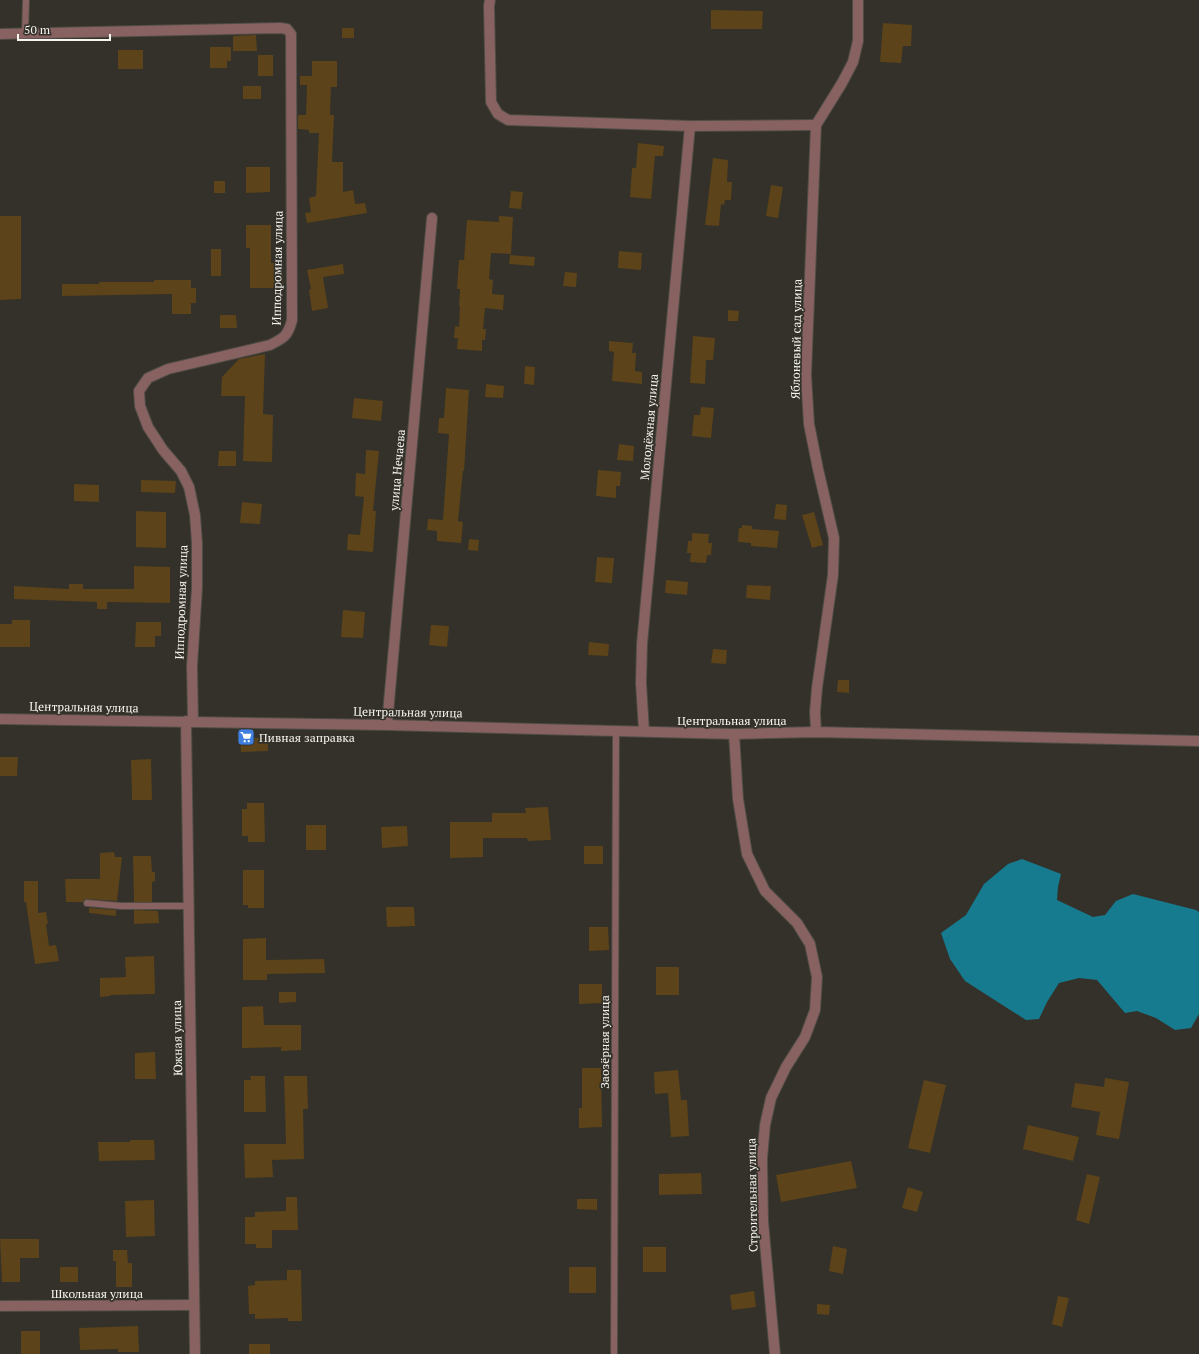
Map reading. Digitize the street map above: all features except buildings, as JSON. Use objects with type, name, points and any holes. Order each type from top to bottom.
[{"type":"street","points":[[490,0],[491,102],[498,114],[508,120],[690,126],[816,124],[842,83],[853,62],[858,41],[858,0]]},
{"type":"street","name":"Ипподромная улица","points":[[25,34],[280,28],[287,29],[291,34],[292,320],[289,331],[282,339],[270,345],[168,369],[148,378],[140,391],[140,406],[148,427],[163,450],[181,471],[189,487],[195,515],[197,543],[197,588],[190,721]]},
{"type":"street","points":[[0,34],[25,34]]},
{"type":"street","name":"Яблоневый сад улица","points":[[816,124],[806,375],[809,424],[834,538],[833,575],[817,688],[815,712],[816,732]]},
{"type":"street","name":"Молодёжная улица","points":[[644,731],[641,684],[642,644],[690,126]]},
{"type":"street","name":"улица Нечаева","points":[[387,725],[432,218]]},
{"type":"street","name":"Центральная улица","points":[[0,719],[387,725],[734,734],[816,732],[1199,741]]},
{"type":"street","name":"Южная улица","points":[[190,721],[189,906],[195,1354]]},
{"type":"street","name":"Строительная улица","points":[[734,734],[738,799],[747,854],[765,891],[797,923],[810,944],[817,978],[814,1010],[805,1036],[786,1067],[771,1098],[765,1125],[762,1158],[763,1221],[775,1354]]},
{"type":"street","name":"Школьная улица","points":[[0,1306],[194,1305]]},
{"type":"lane","points":[[25,34],[26,0]]},
{"type":"lane","name":"Заозёрная улица","points":[[614,1354],[616,730]]},
{"type":"lane","points":[[87,903],[121,906],[189,906]]},
{"type":"water","points":[[1022,859],[1061,874],[1057,900],[1093,917],[1105,915],[1116,901],[1133,894],[1199,912],[1199,1014],[1191,1028],[1175,1030],[1156,1018],[1137,1011],[1125,1013],[1097,980],[1079,978],[1059,983],[1047,1002],[1039,1019],[1026,1020],[965,981],[950,959],[941,933],[966,915],[984,884],[1008,864]]},
{"type":"place","name":"Пивная заправка","points":[[246,737]]}]
